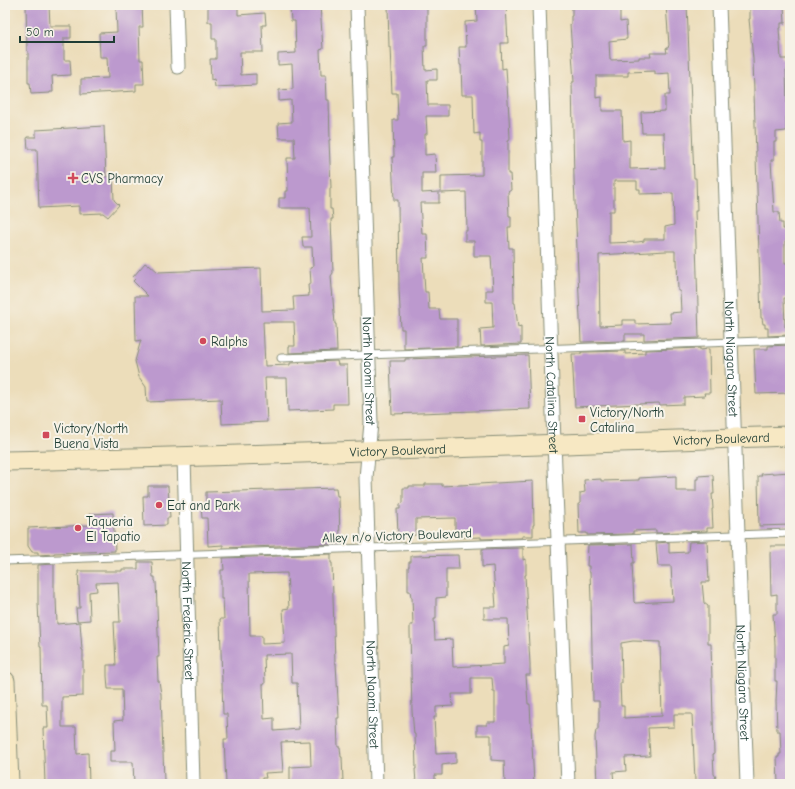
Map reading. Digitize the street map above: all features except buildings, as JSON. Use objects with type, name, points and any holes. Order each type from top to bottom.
[{"type":"main road","name":"Victory Boulevard","points":[[5,461],[184,457],[790,436]]},
{"type":"main road","points":[[5,681],[9,784]]},
{"type":"street","points":[[176,5],[178,67]]},
{"type":"street","name":"North Naomi Street","points":[[357,5],[371,422],[367,451],[366,478],[376,784]]},
{"type":"street","name":"North Catalina Street","points":[[539,5],[554,443],[568,784]]},
{"type":"street","name":"North Niagara Street","points":[[719,5],[747,784]]},
{"type":"street","name":"North Frederic Street","points":[[184,457],[194,784]]},
{"type":"lane","points":[[281,358],[790,340]]},
{"type":"lane","name":"Alley n/o Victory Boulevard","points":[[5,561],[790,533]]},
{"type":"place","name":"CVS Pharmacy","points":[[73,178]]},
{"type":"place","name":"Ralphs","points":[[203,341]]},
{"type":"place","name":"Victory/North Catalina","points":[[582,419]]},
{"type":"place","name":"Victory/North Buena Vista","points":[[46,435]]},
{"type":"place","name":"Eat and Park","points":[[159,505]]},
{"type":"place","name":"Taqueria El Tapatio","points":[[78,528]]}]
